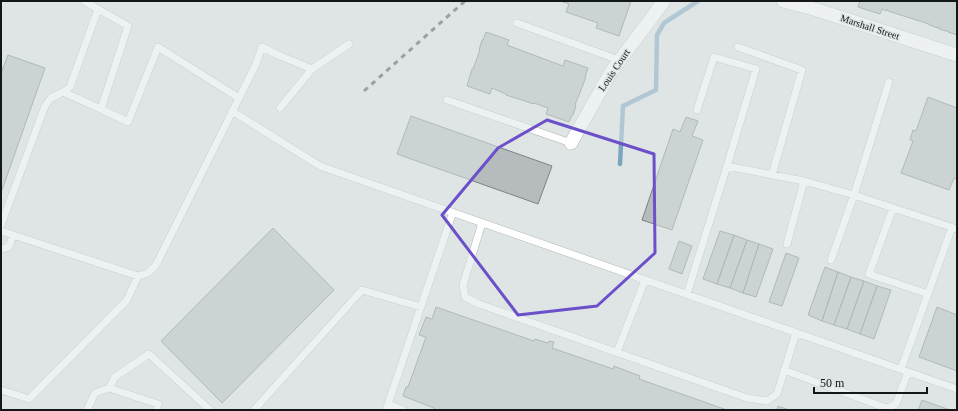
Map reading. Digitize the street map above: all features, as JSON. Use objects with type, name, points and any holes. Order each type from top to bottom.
[{"type":"street","name":"Louis Court","points":[[571,143],[611,72],[664,1]]},
{"type":"street","name":"Marshall Street","points":[[783,1],[815,5],[957,55]]},
{"type":"lane","points":[[84,1],[128,26],[101,109]]},
{"type":"lane","points":[[1,225],[45,106],[51,98],[70,87],[98,9]]},
{"type":"lane","points":[[517,22],[620,60]]},
{"type":"lane","points":[[280,108],[312,69],[349,44]]},
{"type":"lane","points":[[63,92],[128,122],[158,47],[239,98]]},
{"type":"lane","points":[[1,231],[138,276],[148,273],[156,265],[256,64],[262,47],[312,69]]},
{"type":"lane","points":[[738,47],[802,70],[772,175]]},
{"type":"lane","points":[[687,294],[756,69],[714,56],[697,110]]},
{"type":"lane","points":[[831,260],[854,195],[889,82]]},
{"type":"lane","points":[[447,100],[571,143]]},
{"type":"lane","points":[[232,111],[320,166],[957,389]]},
{"type":"lane","points":[[727,166],[804,181],[854,195],[954,228],[928,294],[904,371],[896,404],[886,408],[784,370]]},
{"type":"lane","points":[[787,244],[804,181]]},
{"type":"lane","points":[[893,208],[869,274],[928,294]]},
{"type":"lane","points":[[403,410],[387,407],[453,212]]},
{"type":"lane","points":[[482,223],[463,285],[465,296],[479,304],[747,398],[767,401],[777,394],[796,333]]},
{"type":"lane","points":[[1,249],[9,247],[13,235]]},
{"type":"lane","points":[[1,390],[29,399],[128,300],[138,276]]},
{"type":"lane","points":[[617,352],[645,280]]},
{"type":"lane","points":[[254,410],[362,290],[420,307]]},
{"type":"lane","points":[[109,388],[115,377],[149,354],[210,410]]},
{"type":"lane","points":[[87,410],[95,393],[109,388],[158,404],[156,410]]},
{"type":"highlighted area","points":[[547,120],[654,154],[655,253],[597,306],[518,315],[442,215],[498,148]]},
{"type":"building","points":[[560,1],[631,1],[619,36],[596,28],[598,23],[566,12],[569,4]]},
{"type":"building","points":[[860,1],[957,1],[957,35],[888,10],[886,11],[882,9],[880,14],[858,7]]},
{"type":"building","points":[[486,32],[509,40],[507,45],[563,66],[565,60],[588,68],[573,115],[569,122],[546,114],[548,108],[506,95],[492,88],[490,94],[467,86]]},
{"type":"building","points":[[8,55],[45,68],[1,193],[1,73]]},
{"type":"building","points":[[928,97],[957,108],[957,179],[954,178],[949,190],[901,173],[913,141],[910,140],[913,130],[916,131]]},
{"type":"building","points":[[411,116],[552,166],[538,204],[397,154]]},
{"type":"building","points":[[686,117],[698,121],[692,136],[703,140],[672,230],[642,220],[673,129],[680,132]]},
{"type":"building","points":[[273,228],[334,290],[222,403],[161,341]]},
{"type":"building","points":[[720,231],[734,235],[717,284],[703,279]]},
{"type":"building","points":[[734,235],[747,240],[730,288],[717,284]]},
{"type":"building","points":[[747,240],[759,244],[743,293],[730,288]]},
{"type":"building","points":[[679,241],[692,246],[682,274],[669,269]]},
{"type":"building","points":[[759,244],[773,249],[756,297],[743,293]]},
{"type":"building","points":[[786,253],[799,258],[782,306],[769,302]]},
{"type":"building","points":[[825,267],[838,272],[822,321],[808,315]]},
{"type":"building","points":[[838,272],[851,277],[834,325],[822,321]]},
{"type":"building","points":[[851,277],[864,281],[847,329],[834,325]]},
{"type":"building","points":[[864,281],[877,286],[860,334],[847,329]]},
{"type":"building","points":[[877,286],[891,290],[874,339],[860,334]]},
{"type":"building","points":[[436,307],[534,341],[535,339],[548,343],[549,341],[554,342],[552,348],[613,369],[614,366],[640,376],[639,379],[727,410],[434,409],[403,396],[406,387],[408,387],[426,337],[419,335],[426,317],[432,319]]},
{"type":"building","points":[[937,307],[957,315],[957,371],[919,357]]},
{"type":"building","points":[[922,400],[950,410],[918,410]]},
{"type":"building","points":[[778,406],[789,410],[777,410]]},
{"type":"waterway","points":[[620,164],[623,106],[656,90],[657,35],[664,23],[698,1]]},
{"type":"railway","points":[[364,91],[465,1]]}]
